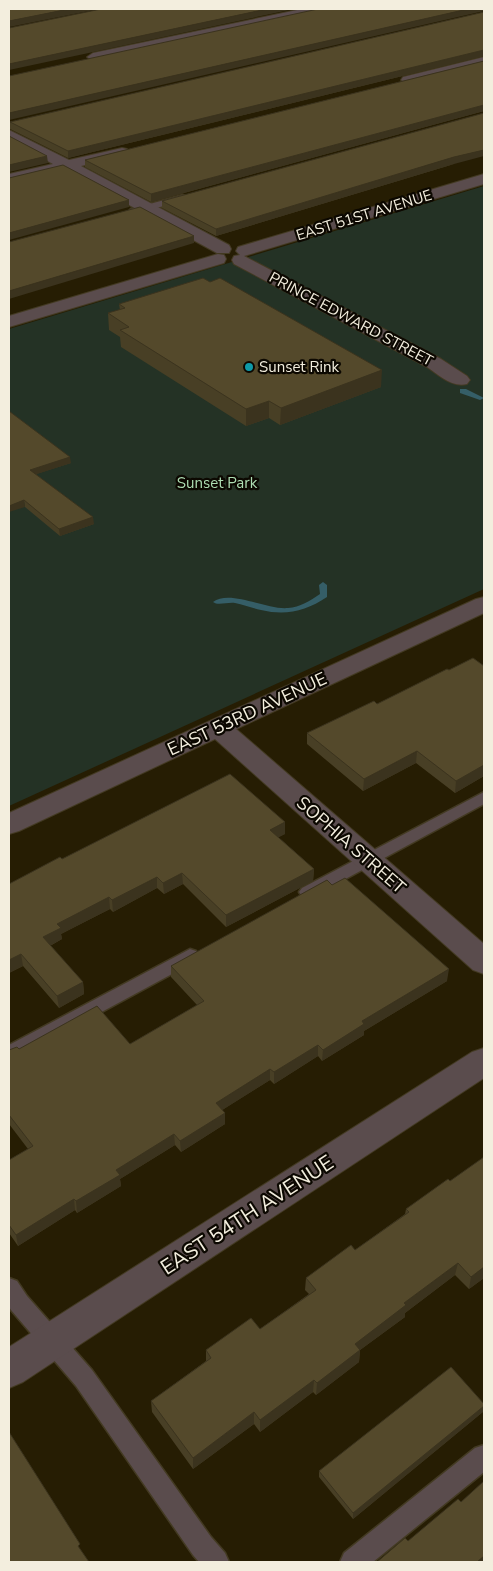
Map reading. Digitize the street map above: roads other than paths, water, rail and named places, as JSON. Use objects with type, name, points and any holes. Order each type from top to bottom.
[{"type":"street","points":[[76,61],[317,9]]},
{"type":"street","points":[[398,82],[484,61]]},
{"type":"street","points":[[9,134],[146,208],[221,254]]},
{"type":"street","points":[[9,179],[134,149]]},
{"type":"street","name":"EAST 51ST AVENUE","points":[[242,255],[484,179]]},
{"type":"street","points":[[9,322],[237,249],[242,255]]},
{"type":"street","name":"PRINCE EDWARD STREET","points":[[242,255],[434,363],[460,380]]},
{"type":"street","name":"EAST 53RD AVENUE","points":[[9,824],[484,604]]},
{"type":"street","name":"SOPHIA STREET","points":[[218,728],[484,962]]},
{"type":"street","name":"EAST 54TH AVENUE","points":[[9,1369],[484,1061]]},
{"type":"lane","points":[[128,212],[191,196]]},
{"type":"lane","points":[[293,900],[484,797]]},
{"type":"lane","points":[[9,1054],[207,947]]},
{"type":"lane","points":[[9,1288],[84,1378],[202,1546],[216,1562]]},
{"type":"lane","points":[[353,1562],[484,1457]]},
{"type":"waterway","points":[[463,391],[480,398]]},
{"type":"waterway","points":[[217,602],[234,600],[261,608],[280,611],[298,609],[324,595],[323,585]]},
{"type":"place","name":"Sunset Rink","points":[[249,367]]},
{"type":"park label","name":"Sunset Park","points":[[217,483]]}]
